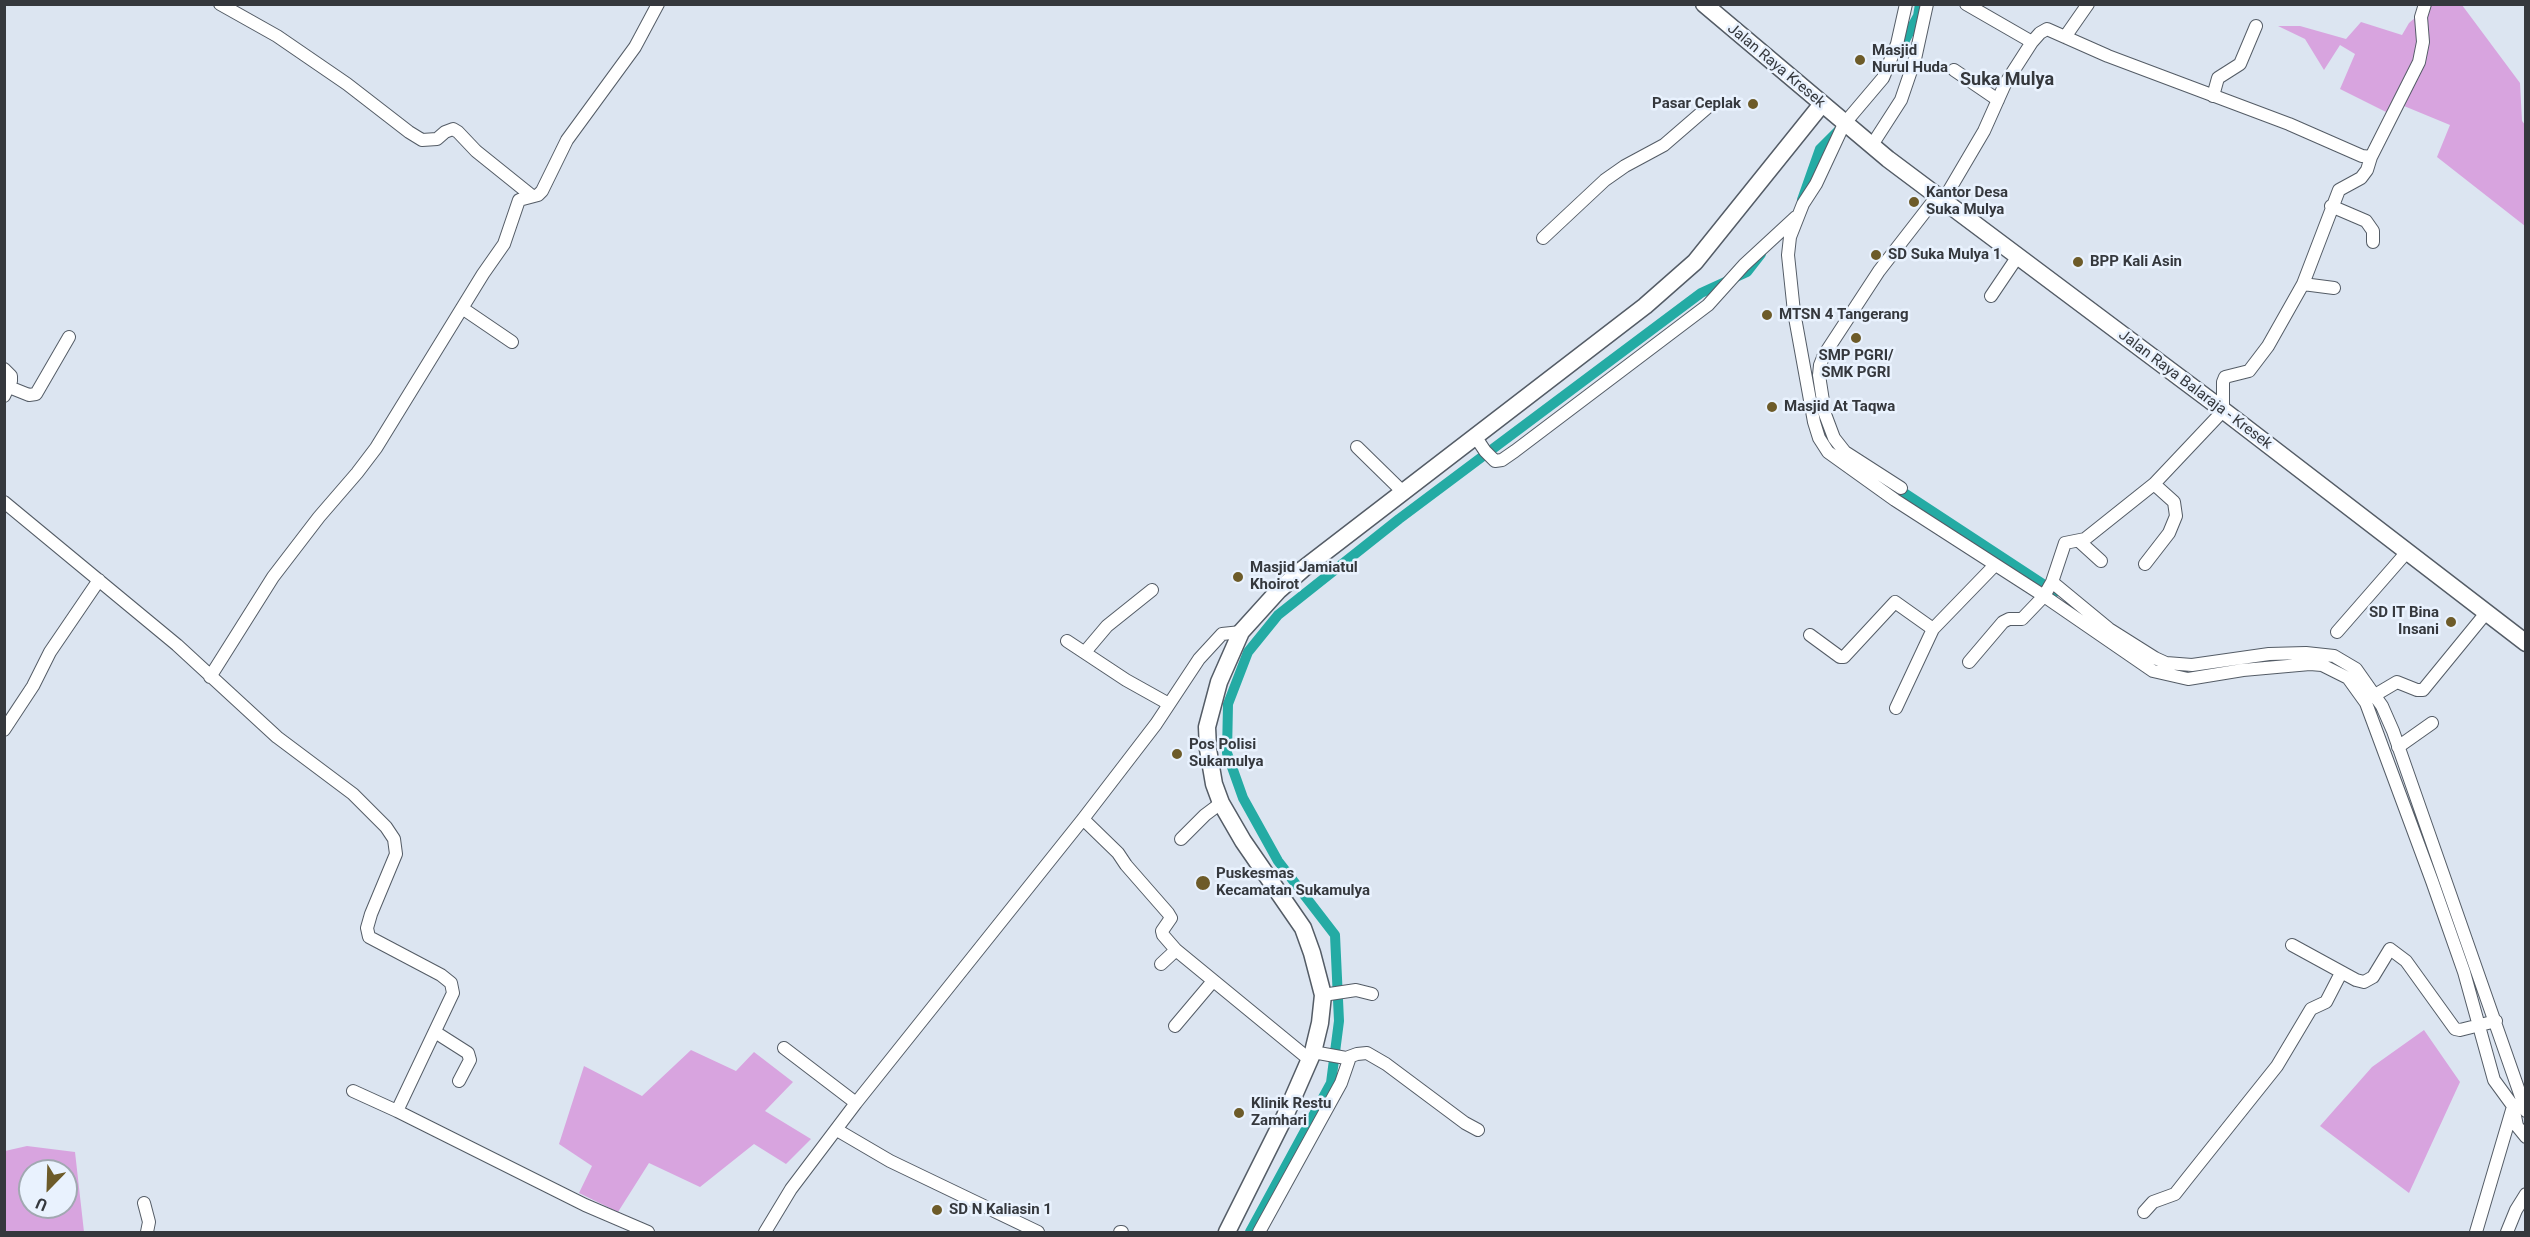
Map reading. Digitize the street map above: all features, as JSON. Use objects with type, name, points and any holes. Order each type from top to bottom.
[{"type":"main road","name":"Jalan Raya Kresek","points":[[1704,4],[1868,142]]},
{"type":"main road","points":[[1227,1233],[1317,1056],[1320,1023],[1327,994],[1303,928],[1243,841],[1221,803],[1214,784],[1207,727],[1219,682],[1241,632],[1279,590],[1303,569],[1645,306],[1695,262],[1822,104]]},
{"type":"main road","name":"Jalan Raya Balaraja - Kresek","points":[[1868,142],[2526,643]]},
{"type":"street","points":[[220,4],[277,36],[422,140],[437,139],[453,129],[458,132],[476,151],[532,196]]},
{"type":"street","points":[[210,677],[273,577],[318,516],[376,448],[504,244],[519,200],[538,195],[546,185],[567,140],[635,47],[658,4]]},
{"type":"street","points":[[1906,4],[1897,44],[1883,78],[1846,125],[1790,237],[1789,265],[1794,312],[1819,438],[1828,452],[1846,466],[1995,565],[2048,589],[2166,663],[2192,664],[2269,654],[2323,654],[2334,656],[2356,669],[2375,695],[2398,747],[2438,879],[2494,1080],[2513,1106],[2526,1137]]},
{"type":"street","points":[[1868,142],[1901,100],[1915,59],[1927,4]]},
{"type":"street","points":[[1966,4],[2032,42]]},
{"type":"street","points":[[2065,37],[2088,4]]},
{"type":"street","points":[[1969,662],[2003,622],[2009,619],[2022,619],[2048,589],[2064,544],[2068,541],[2079,541],[2154,484],[2223,411],[2224,379],[2228,375],[2247,373],[2252,369],[2303,284],[2338,190],[2361,178],[2370,165],[2371,157],[2419,62],[2423,42],[2421,17],[2425,4]]},
{"type":"street","points":[[2212,96],[2218,78],[2240,64],[2256,26]]},
{"type":"street","points":[[1901,488],[1845,452],[1834,438],[1825,414],[1819,375],[1820,365],[1824,355],[1879,271],[1941,197],[1984,131],[2005,84],[2040,33],[2047,29],[2212,96],[2289,124],[2362,156],[2371,157]]},
{"type":"street","points":[[1954,70],[1998,100]]},
{"type":"street","points":[[1543,238],[1605,180],[1625,166],[1664,146],[1708,107]]},
{"type":"street","points":[[2331,206],[2366,221],[2373,231],[2373,242]]},
{"type":"street","points":[[1475,436],[1488,454],[1498,462],[1515,451],[1708,305],[1769,240],[1799,215]]},
{"type":"street","points":[[1991,296],[2018,256]]},
{"type":"street","points":[[2303,284],[2334,288]]},
{"type":"street","points":[[462,308],[512,342]]},
{"type":"street","points":[[4,369],[11,376],[7,392],[36,393],[69,337]]},
{"type":"street","points":[[1356,447],[1404,493]]},
{"type":"street","points":[[2145,564],[2169,533],[2176,516],[2174,502],[2154,484]]},
{"type":"street","points":[[4,502],[177,645],[277,737],[353,794],[386,827],[394,839],[396,846],[393,862],[366,928],[369,937],[441,975],[451,983],[453,993],[397,1111]]},
{"type":"street","points":[[2079,541],[2101,561]]},
{"type":"street","points":[[2337,632],[2406,553]]},
{"type":"street","points":[[1896,708],[1933,629],[1995,565]]},
{"type":"street","points":[[4,730],[33,686],[50,652],[99,580]]},
{"type":"street","points":[[2048,589],[2144,667],[2162,674],[2188,679],[2243,670],[2310,664],[2322,665],[2348,678],[2366,703],[2495,1022],[2526,1111]]},
{"type":"street","points":[[1085,652],[1107,626],[1152,590]]},
{"type":"street","points":[[1810,634],[1840,657],[1844,657],[1895,602],[1933,629]]},
{"type":"street","points":[[2375,695],[2397,682],[2423,690],[2486,613]]},
{"type":"street","points":[[765,1233],[791,1189],[856,1103],[1083,819],[1169,705],[1187,674],[1222,634],[1241,632]]},
{"type":"street","points":[[1067,641],[1169,705]]},
{"type":"street","points":[[2398,747],[2432,723]]},
{"type":"street","points":[[1181,839],[1221,803]]},
{"type":"street","points":[[1083,819],[1118,853],[1125,865],[1168,913],[1170,918],[1162,931],[1163,935],[1176,950],[1213,981],[1317,1056],[1348,1058],[1362,1053],[1373,1057],[1478,1130]]},
{"type":"street","points":[[2292,945],[2361,982],[2369,981],[2390,949],[2406,961],[2451,1026],[2460,1030],[2495,1022]]},
{"type":"street","points":[[1161,964],[1176,950]]},
{"type":"street","points":[[2144,1212],[2153,1203],[2175,1194],[2277,1066],[2311,1009],[2326,1002],[2342,973]]},
{"type":"street","points":[[1175,1026],[1213,981]]},
{"type":"street","points":[[1327,994],[1348,991],[1372,994]]},
{"type":"street","points":[[435,1032],[468,1053],[470,1060],[459,1081]]},
{"type":"street","points":[[784,1048],[856,1103]]},
{"type":"street","points":[[1259,1233],[1341,1083],[1348,1058]]},
{"type":"street","points":[[352,1091],[397,1111],[585,1205],[648,1233]]},
{"type":"street","points":[[2476,1233],[2513,1106]]},
{"type":"street","points":[[837,1130],[890,1161],[1038,1233]]},
{"type":"street","points":[[2507,1233],[2516,1210],[2526,1194]]},
{"type":"street","points":[[144,1203],[149,1222],[147,1233]]},
{"type":"shaded area","points":[[2430,5],[2462,5],[2520,83],[2522,121],[2526,126],[2525,226],[2437,157],[2450,125],[2404,106],[2398,118],[2340,89],[2355,54],[2340,45],[2324,70],[2305,39],[2278,26],[2300,26],[2346,39],[2361,22],[2402,35],[2409,23]]},
{"type":"shaded area","points":[[2424,1030],[2460,1082],[2409,1193],[2320,1126],[2372,1067]]},
{"type":"shaded area","points":[[691,1050],[736,1071],[754,1052],[793,1082],[765,1111],[811,1139],[786,1164],[754,1144],[700,1187],[649,1163],[618,1212],[579,1193],[592,1166],[559,1144],[584,1066],[642,1096]]},
{"type":"shaded area","points":[[27,1146],[75,1152],[76,1159],[18,1159],[18,1219],[78,1219],[78,1179],[84,1232],[5,1232],[5,1151]]},
{"type":"waterway","points":[[1899,51],[1918,16],[1920,4]]},
{"type":"waterway","points":[[1802,200],[1820,149],[1839,130]]},
{"type":"waterway","points":[[1250,1232],[1331,1083],[1339,1021],[1335,935],[1278,861],[1243,798],[1227,753],[1228,704],[1248,652],[1278,615],[1399,519],[1701,293],[1747,272],[1761,254]]},
{"type":"waterway","points":[[1814,388],[1826,434],[1834,447]]},
{"type":"waterway","points":[[1892,485],[2055,592]]},
{"type":"waterway","points":[[2317,655],[2351,672]]},
{"type":"place","name":"Masjid Nurul Huda","points":[[1860,60]]},
{"type":"place","name":"Pasar Ceplak","points":[[1753,104]]},
{"type":"place","name":"Kantor Desa Suka Mulya","points":[[1914,202]]},
{"type":"place","name":"SD Suka Mulya 1","points":[[1876,255]]},
{"type":"place","name":"BPP Kali Asin","points":[[2078,262]]},
{"type":"place","name":"MTSN 4 Tangerang","points":[[1767,315]]},
{"type":"place","name":"SMP PGRI/ SMK PGRI","points":[[1856,338]]},
{"type":"place","name":"Masjid At Taqwa","points":[[1772,407]]},
{"type":"place","name":"Masjid Jamiatul Khoirot","points":[[1238,577]]},
{"type":"place","name":"SD IT Bina Insani","points":[[2451,622]]},
{"type":"place","name":"Pos Polisi Sukamulya","points":[[1177,754]]},
{"type":"place","name":"Puskesmas Kecamatan Sukamulya","points":[[1203,883]]},
{"type":"place","name":"Klinik Restu Zamhari","points":[[1239,1113]]},
{"type":"place","name":"SD N Kaliasin 1","points":[[937,1210]]},
{"type":"district","name":"Suka Mulya","points":[[2007,80]]}]
